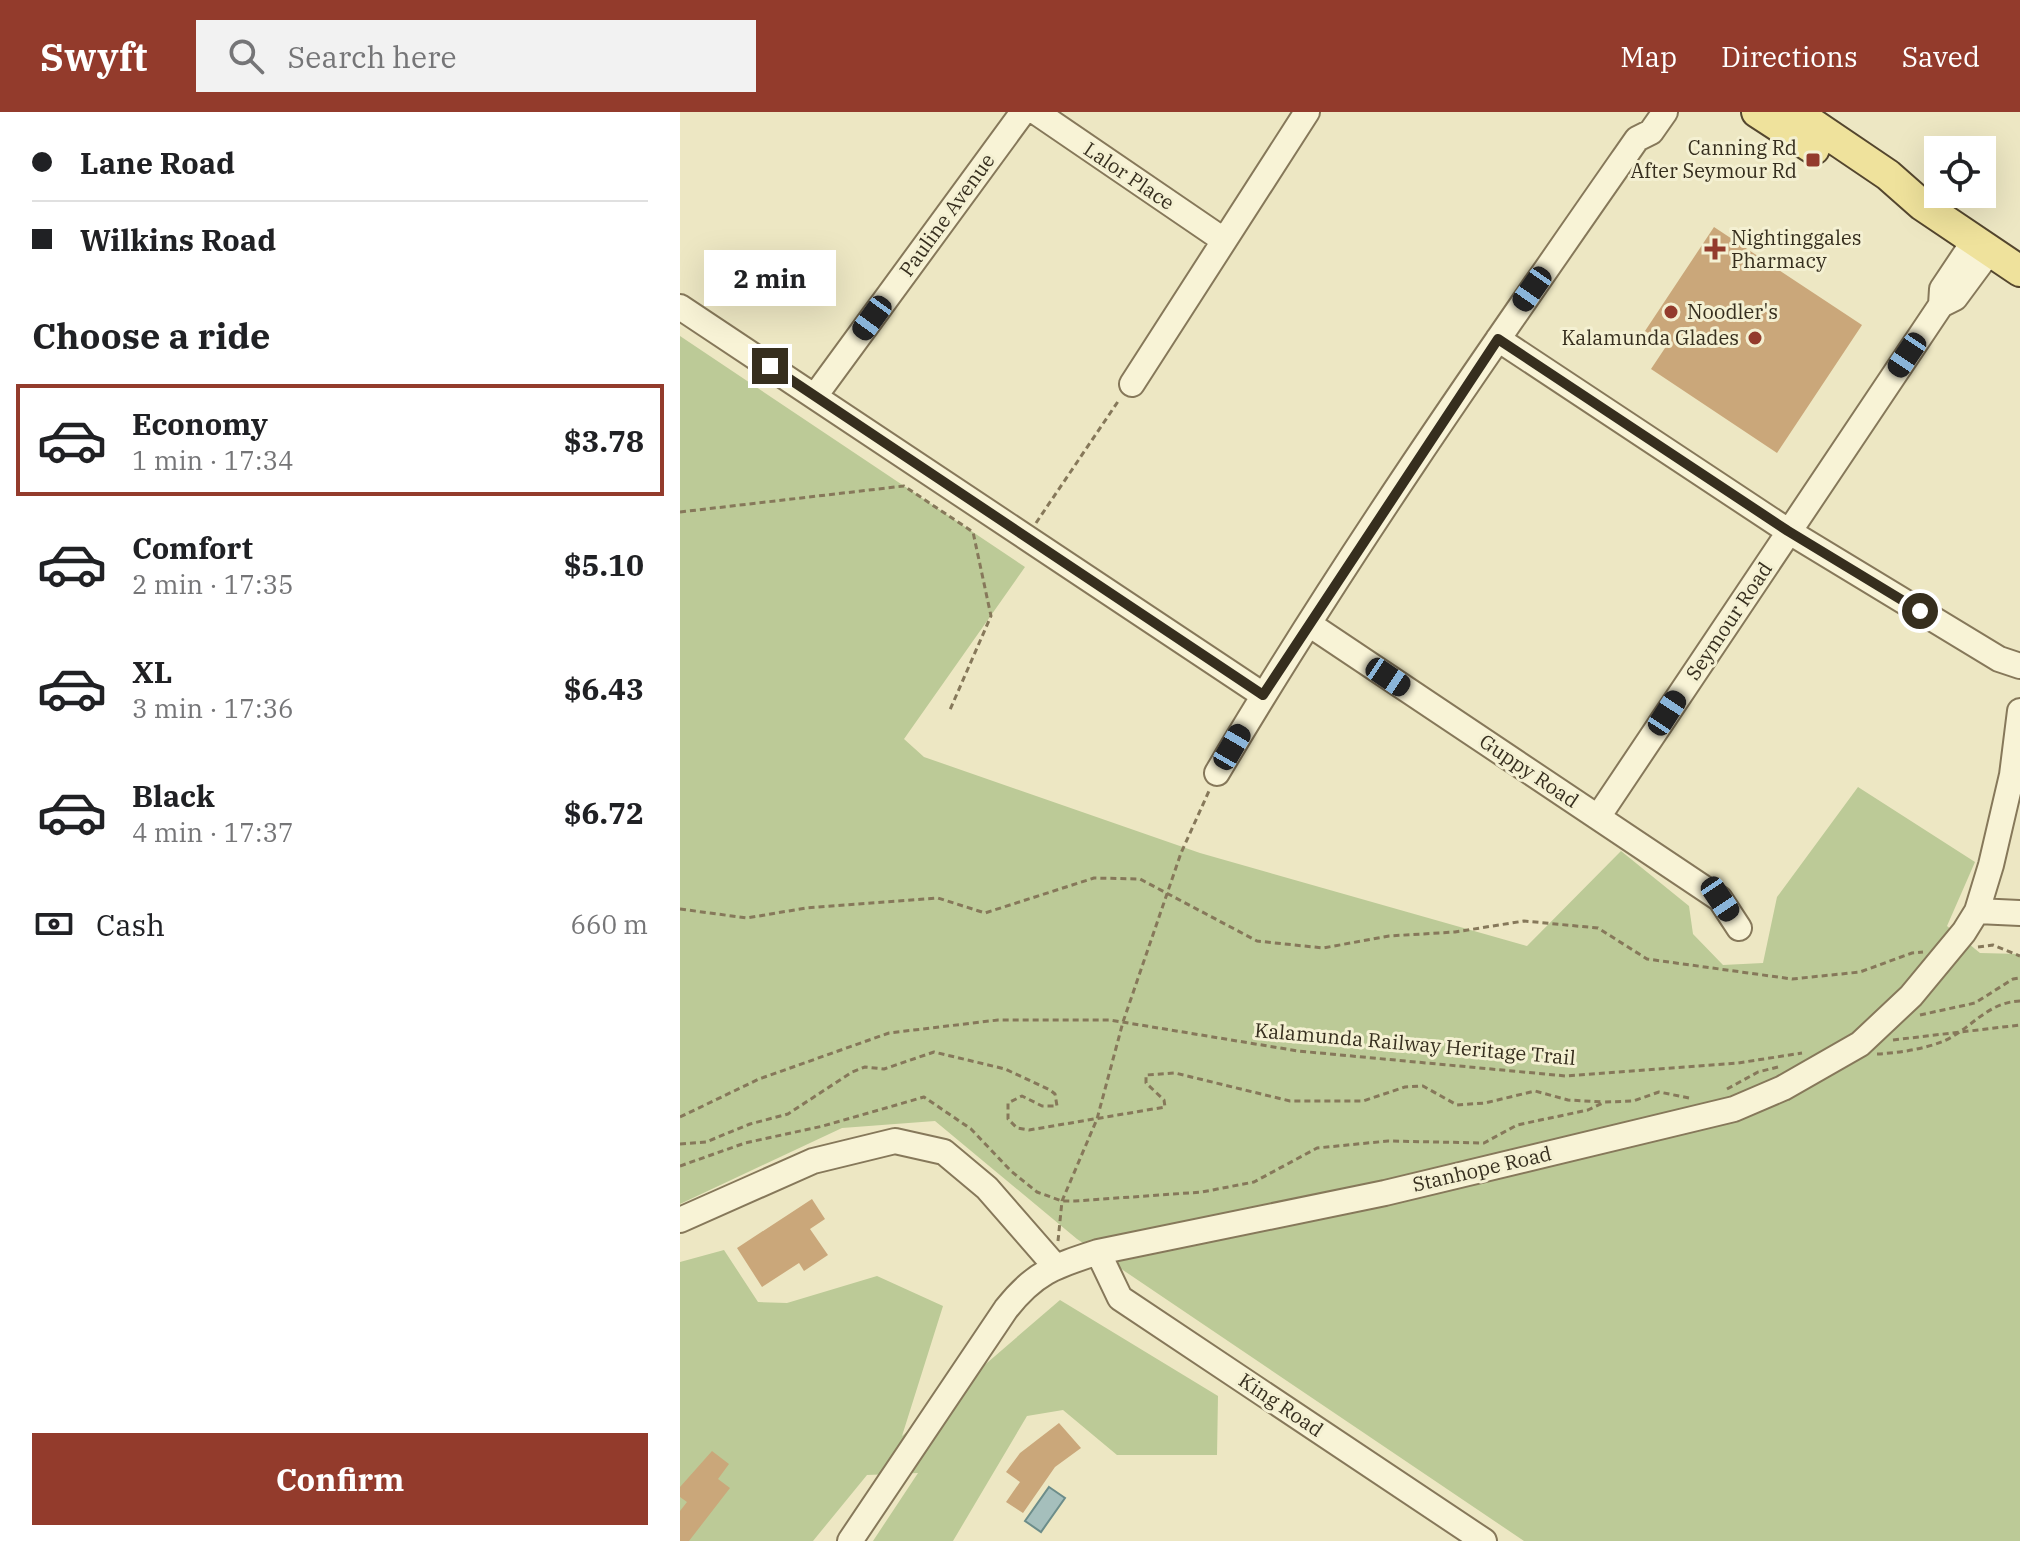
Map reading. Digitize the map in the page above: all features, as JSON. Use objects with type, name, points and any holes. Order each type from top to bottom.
[{"type":"main road","points":[[1757,112],[1875,190],[1922,205]]},
{"type":"main road","points":[[1795,112],[1888,175],[1922,205],[2020,271]]},
{"type":"street","name":"Pauline Avenue","points":[[815,396],[1023,112]]},
{"type":"street","name":"Lalor Place","points":[[1036,112],[1222,239]]},
{"type":"street","points":[[1132,384],[1222,239],[1307,112]]},
{"type":"street","points":[[1217,773],[1309,624],[1498,339],[1637,139],[1639,123],[1646,112]]},
{"type":"street","points":[[1637,139],[1651,132],[1665,112]]},
{"type":"street","name":"Seymour Road","points":[[1598,817],[1941,305],[1942,289],[1981,246]]},
{"type":"street","points":[[680,307],[1263,695]]},
{"type":"street","points":[[1498,339],[1788,531],[1999,659],[2020,666]]},
{"type":"street","name":"Guppy Road","points":[[1309,624],[1720,899],[1739,928]]},
{"type":"street","name":"Stanhope Road","points":[[850,1541],[1006,1309],[1026,1284],[1055,1266],[1098,1252],[1385,1193],[1734,1109],[1783,1088],[1851,1050],[1911,996],[1950,950],[1977,911],[2012,775],[2020,711]]},
{"type":"street","points":[[1977,911],[2020,913]]},
{"type":"street","points":[[680,1220],[813,1161],[895,1141],[944,1152],[987,1188],[1055,1266]]},
{"type":"street","name":"King Road","points":[[1098,1252],[1120,1298],[1484,1541]]},
{"type":"path","points":[[1027,537],[1132,384]]},
{"type":"path","points":[[680,512],[904,486],[973,532],[991,616],[949,712]]},
{"type":"path","points":[[1055,1266],[1062,1201],[1097,1119],[1123,1022],[1181,853],[1217,773]]},
{"type":"path","points":[[680,909],[693,908],[747,918],[806,908],[938,898],[985,913],[1094,878],[1140,879],[1257,941],[1323,948],[1389,936],[1455,932],[1524,921],[1598,928],[1647,959],[1792,979],[1860,972],[1912,953],[1993,945],[2020,956]]},
{"type":"path","points":[[1918,1016],[1975,1003],[2013,979],[2020,978]]},
{"type":"path","points":[[1851,1050],[1897,1053],[1946,1040],[1990,1009],[2020,1001]]},
{"type":"path","name":"Kalamunda Railway Heritage Trail","points":[[680,1117],[759,1079],[889,1033],[998,1020],[1123,1022],[1298,1051],[1566,1076],[1738,1063],[1814,1051]]},
{"type":"path","points":[[1851,1050],[2020,1025]]},
{"type":"path","points":[[680,1144],[706,1142],[750,1124],[788,1114],[852,1072],[865,1067],[884,1069],[934,1052],[1005,1069],[1055,1094],[1057,1106],[1042,1106],[1022,1096],[1008,1103],[1008,1119],[1017,1128],[1029,1130],[1165,1107],[1164,1100],[1146,1083],[1146,1075],[1175,1073],[1290,1101],[1363,1101],[1405,1087],[1423,1086],[1457,1105],[1485,1103],[1535,1091],[1568,1100],[1605,1102],[1633,1101],[1659,1092],[1692,1099]]},
{"type":"path","points":[[1725,1090],[1758,1072],[1787,1064]]},
{"type":"path","points":[[680,1166],[745,1143],[836,1123],[924,1097],[971,1129],[1011,1171],[1037,1192],[1062,1201],[1202,1192],[1254,1182],[1317,1148],[1388,1141],[1484,1143],[1517,1125],[1588,1110],[1605,1102]]},
{"type":"green space","points":[[680,336],[1025,567],[904,739],[924,757],[1200,853],[1527,946],[1621,851],[1689,906],[1693,934],[1723,965],[1763,963],[1777,897],[1858,787],[1975,862],[1947,926],[1980,953],[2020,954],[2020,1541],[1524,1541],[1077,1239],[935,1121],[842,1128],[680,1204]]},
{"type":"green space","points":[[724,1250],[758,1302],[787,1303],[877,1276],[943,1306],[902,1436],[1060,1300],[1218,1396],[1217,1455],[1117,1455],[1063,1410],[1027,1416],[953,1541],[873,1541],[918,1473],[867,1475],[813,1541],[680,1541],[680,1262]]},
{"type":"water","points":[[1049,1487],[1065,1498],[1041,1532],[1025,1521]]},
{"type":"building","name":"Kalamunda Glades","points":[[1714,227],[1862,325],[1777,453],[1651,369],[1667,345],[1645,331]]},
{"type":"building","points":[[812,1199],[825,1219],[810,1229],[828,1255],[804,1271],[799,1263],[762,1287],[737,1248]]},
{"type":"building","points":[[1059,1423],[1081,1448],[1055,1467],[1023,1513],[1006,1502],[1020,1482],[1006,1472],[1020,1453]]},
{"type":"building","points":[[712,1451],[729,1464],[718,1479],[730,1488],[689,1541],[680,1541],[680,1511],[687,1502],[680,1497],[680,1487]]},
{"type":"place","name":"Canning Rd After Seymour Rd","points":[[1813,160]]},
{"type":"place","name":"Nightinggales Pharmacy","points":[[1715,249]]},
{"type":"place","name":"Noodler's","points":[[1671,312]]},
{"type":"place","name":"Kalamunda Glades","points":[[1755,338]]},
{"type":"route","points":[[770,366],[1263,695],[1498,339],[1788,531],[1920,611]]}]
